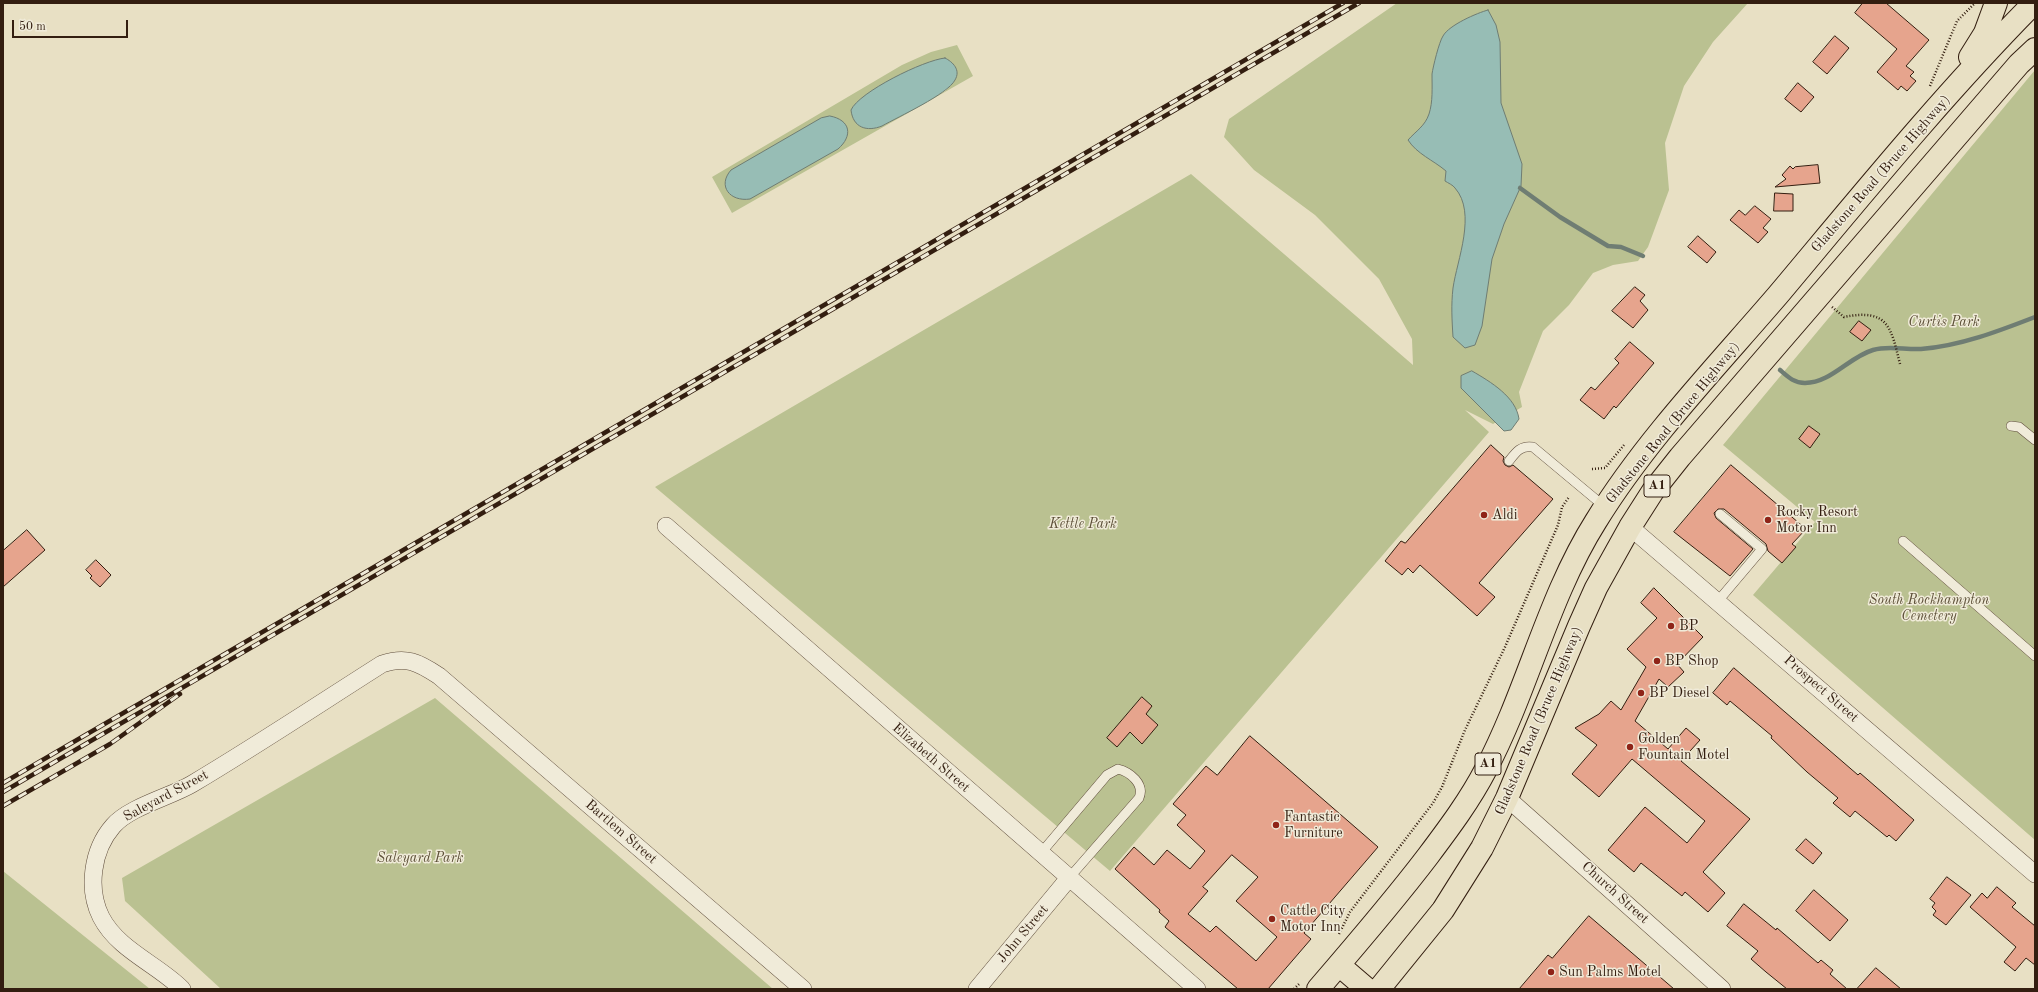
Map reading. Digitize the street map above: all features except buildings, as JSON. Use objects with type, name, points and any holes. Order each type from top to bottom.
[{"type":"highway","points":[[1946,98],[1985,33],[1996,3]]},
{"type":"highway","name":"Gladstone Road (Bruce Highway)","points":[[1311,983],[1339,965],[1405,887],[1449,828],[1479,782],[1501,736],[1566,578],[1587,536],[1622,482],[1695,391],[1946,98],[2003,34],[2034,3]]},
{"type":"highway","name":"Gladstone Road (Bruce Highway)","points":[[1379,989],[1443,910],[1467,874],[1496,822],[1596,588],[1630,526],[1653,491],[1680,457],[2019,64],[2035,49]]},
{"type":"highway","name":"Prospect Street","points":[[1605,507],[1630,526]]},
{"type":"highway","points":[[1339,965],[1367,989]]},
{"type":"street","name":"Elizabeth Street","points":[[666,526],[1197,989]]},
{"type":"street","name":"Prospect Street","points":[[1630,526],[2035,874]]},
{"type":"street","name":"Saleyard Street","points":[[182,989],[127,948],[111,931],[101,917],[93,885],[93,873],[95,862],[103,842],[113,825],[123,817],[191,785],[382,664],[394,660],[405,660],[422,665],[439,676]]},
{"type":"street","name":"Bartlem Street","points":[[439,676],[803,989]]},
{"type":"street","name":"Church Street","points":[[1507,798],[1722,989]]},
{"type":"street","name":"John Street","points":[[977,989],[1069,878]]},
{"type":"lane","points":[[2011,426],[2019,427],[2035,440]]},
{"type":"lane","points":[[1509,461],[1518,450],[1525,446],[1533,447],[1605,507]]},
{"type":"lane","points":[[1718,601],[1762,549],[1720,514]]},
{"type":"lane","points":[[1902,541],[2035,656]]},
{"type":"lane","points":[[1041,853],[1107,775],[1118,769],[1124,770],[1132,776],[1139,783],[1141,794],[1139,798],[1069,878]]},
{"type":"path","points":[[1830,305],[1844,316],[1862,313],[1878,318],[1890,327],[1900,364]]},
{"type":"path","points":[[1337,939],[1350,912],[1433,803],[1442,787],[1465,730],[1505,647],[1558,525],[1562,507],[1569,496]]},
{"type":"path","points":[[1294,989],[1311,983]]},
{"type":"green space","name":"Kettle Park","points":[[1397,3],[1748,3],[1713,42],[1684,86],[1665,143],[1669,190],[1648,247],[1638,261],[1613,265],[1593,273],[1569,305],[1543,331],[1519,392],[1522,407],[1493,424],[1465,410],[1489,432],[1110,871],[655,487],[1191,174],[1413,365],[1412,339],[1379,279],[1315,215],[1254,170],[1224,137],[1229,119]]},
{"type":"green space","points":[[957,45],[973,76],[732,213],[712,177],[902,65],[931,52]],"holes":[[[951,85],[945,91],[872,130]]]},
{"type":"green space","points":[[2035,70],[2035,840],[1753,595],[1815,522],[1723,445]]},
{"type":"green space","name":"Saleyard Park","points":[[435,698],[773,989],[221,989],[125,901],[122,878]]},
{"type":"green space","points":[[3,871],[150,989],[3,988]]},
{"type":"water","points":[[1488,10],[1496,25],[1500,42],[1501,103],[1522,164],[1521,186],[1504,224],[1492,259],[1482,326],[1475,345],[1465,348],[1453,337],[1452,301],[1455,277],[1464,237],[1465,210],[1461,198],[1454,187],[1445,181],[1446,171],[1416,149],[1408,140],[1423,125],[1429,114],[1432,99],[1432,74],[1441,39],[1446,32],[1457,24]]},
{"type":"water","points":[[945,58],[953,64],[957,70],[957,76],[951,86],[943,92],[922,105],[876,128],[871,129],[862,127],[855,121],[851,110],[856,103],[866,95],[893,78],[923,64]]},
{"type":"water","points":[[830,116],[842,121],[848,129],[846,139],[838,149],[750,199],[737,198],[728,192],[725,182],[731,170],[821,118]]},
{"type":"water","points":[[1472,371],[1502,391],[1513,404],[1519,419],[1511,430],[1504,431],[1461,388],[1461,376]]},
{"type":"waterway","points":[[1520,188],[1560,217],[1608,246],[1621,247],[1643,256]]},
{"type":"waterway","points":[[1780,370],[1794,381],[1805,383],[1814,382],[1823,379],[1864,353],[1873,350],[1885,348],[1921,349],[1950,345],[2035,317]]},
{"type":"railway","points":[[3,783],[1343,3]]},
{"type":"railway","points":[[3,792],[1359,3]]},
{"type":"railway","points":[[3,806],[110,744],[180,694]]},
{"type":"place","name":"Aldi","points":[[1484,515]]},
{"type":"place","name":"Rocky Resort Motor Inn","points":[[1768,520]]},
{"type":"place","name":"BP","points":[[1671,626]]},
{"type":"place","name":"BP Shop","points":[[1657,661]]},
{"type":"place","name":"BP Diesel","points":[[1641,693]]},
{"type":"place","name":"Golden Fountain Motel","points":[[1630,747]]},
{"type":"place","name":"Fantastic Furniture","points":[[1276,825]]},
{"type":"place","name":"Cattle City Motor Inn","points":[[1272,919]]},
{"type":"place","name":"Sun Palms Motel","points":[[1551,972]]},
{"type":"park label","name":"Curtis Park","points":[[1944,322]]},
{"type":"park label","name":"South Rockhampton Cemetery","points":[[1929,608]]}]
